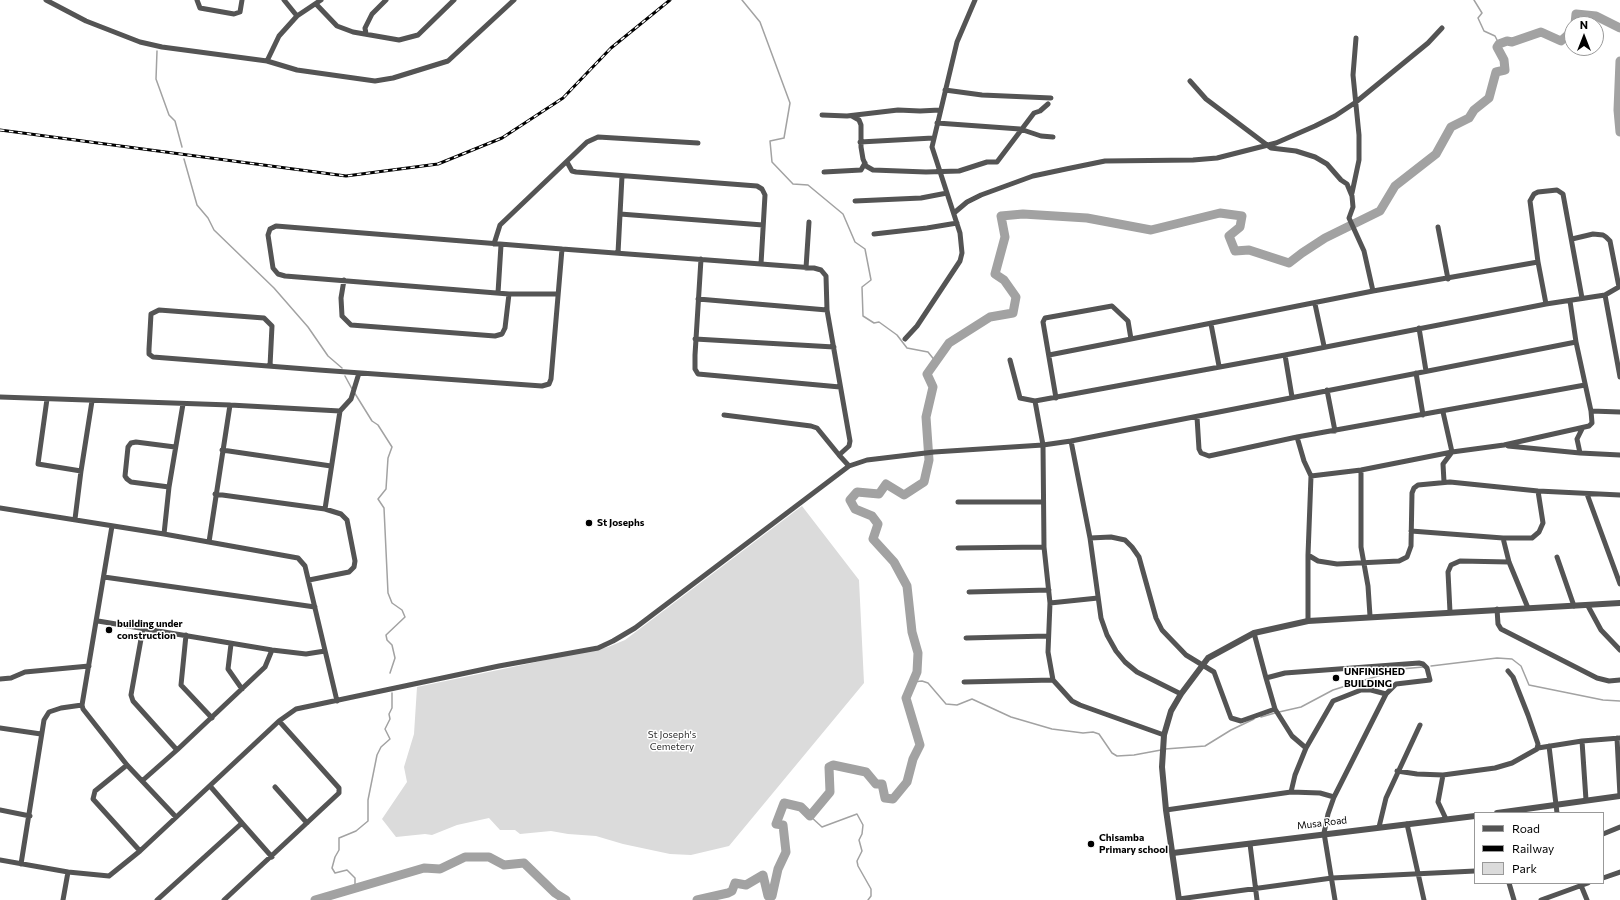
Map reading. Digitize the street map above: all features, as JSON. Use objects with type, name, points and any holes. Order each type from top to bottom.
[{"type":"street","points":[[46,0],[86,21],[140,42],[162,47],[267,61],[297,70],[375,81],[393,78],[448,61],[514,0]]},
{"type":"street","points":[[197,0],[200,8],[234,14],[240,12],[242,0]]},
{"type":"street","points":[[284,0],[297,16]]},
{"type":"street","points":[[267,61],[279,36],[297,16],[321,0]]},
{"type":"street","points":[[366,34],[365,28],[372,14],[386,0]]},
{"type":"street","points":[[316,4],[337,26],[353,32],[399,40],[418,35],[454,0]]},
{"type":"street","points":[[905,339],[917,326],[960,261],[962,246],[957,223],[932,147],[936,123],[957,42],[975,0]]},
{"type":"street","points":[[954,213],[967,202],[981,195],[1033,176],[1066,168],[1105,161],[1193,160],[1217,158],[1268,145],[1315,126],[1335,116],[1356,102],[1428,43],[1442,28]]},
{"type":"street","points":[[1356,38],[1353,75],[1360,160],[1356,180],[1352,190],[1353,206],[1349,218],[1364,251],[1373,292]]},
{"type":"street","points":[[1190,81],[1206,100],[1276,150],[1296,150],[1322,161],[1347,184],[1352,196]]},
{"type":"street","points":[[945,90],[982,95],[1051,98]]},
{"type":"street","points":[[824,172],[861,170],[959,171],[987,162],[997,162],[1014,140],[1020,129],[1034,113],[1040,111],[1048,104]]},
{"type":"street","points":[[822,115],[852,116],[898,110],[940,110]]},
{"type":"street","points":[[859,120],[862,114]]},
{"type":"street","points":[[852,116],[859,120],[861,125],[860,142],[865,163],[866,166],[873,170]]},
{"type":"street","points":[[936,123],[1020,129],[1040,136],[1053,137]]},
{"type":"street","points":[[494,244],[500,225],[587,142],[598,137],[698,143]]},
{"type":"street","points":[[860,142],[933,138]]},
{"type":"street","points":[[567,162],[572,171],[576,172],[757,186],[762,189],[765,195],[761,264]]},
{"type":"street","points":[[861,170],[865,163]]},
{"type":"street","points":[[618,253],[622,176]]},
{"type":"street","points":[[1546,304],[1530,206],[1531,198],[1534,194],[1555,190],[1562,192],[1582,298]]},
{"type":"street","points":[[855,200],[921,198],[947,193]]},
{"type":"street","points":[[620,214],[763,225]]},
{"type":"street","points":[[806,268],[809,222]]},
{"type":"street","points":[[874,234],[957,223]]},
{"type":"street","points":[[557,294],[509,294],[285,276],[278,274],[274,268],[268,235],[270,229],[276,226],[821,270],[826,276],[827,310],[850,441],[849,446],[839,456]]},
{"type":"street","points":[[1438,226],[1448,279]]},
{"type":"street","points":[[1010,360],[1020,398],[1035,401],[1285,355],[1324,346],[1546,304],[1605,295],[1619,286],[1610,241],[1606,237],[1599,234],[1572,239]]},
{"type":"street","points":[[498,293],[501,245]]},
{"type":"street","points":[[270,366],[272,326],[264,318],[159,310],[151,314],[149,354],[153,357],[359,373],[542,386],[549,384],[551,379],[562,249]]},
{"type":"street","points":[[701,260],[695,339],[695,369],[698,374],[840,387]]},
{"type":"street","points":[[1049,355],[1373,292],[1538,262]]},
{"type":"street","points":[[344,280],[342,316],[351,325],[495,336],[502,334],[505,328],[509,294]]},
{"type":"street","points":[[1605,295],[1620,377]]},
{"type":"street","points":[[698,300],[827,310]]},
{"type":"street","points":[[1311,476],[1361,470],[1452,452],[1504,445],[1582,429],[1592,424],[1592,411],[1576,342],[1570,301]]},
{"type":"street","points":[[1315,304],[1324,346]]},
{"type":"street","points":[[1056,398],[1043,322],[1046,318],[1112,306],[1128,321],[1131,339]]},
{"type":"street","points":[[1212,324],[1219,366]]},
{"type":"street","points":[[1419,328],[1426,371]]},
{"type":"street","points":[[695,339],[834,347]]},
{"type":"street","points":[[0,860],[68,872],[109,876],[140,851],[279,721],[296,709],[499,666],[598,648],[613,642],[635,628],[849,466],[867,460],[934,452],[1043,445],[1071,441],[1576,342]]},
{"type":"street","points":[[1285,355],[1292,398]]},
{"type":"street","points":[[325,509],[340,411],[351,399],[359,373]]},
{"type":"street","points":[[1416,373],[1423,415]]},
{"type":"street","points":[[1196,417],[1201,453],[1208,456],[1297,438],[1585,385]]},
{"type":"street","points":[[1327,390],[1335,431]]},
{"type":"street","points":[[0,403],[1,397],[230,405],[340,411]]},
{"type":"street","points":[[47,399],[38,464],[81,471]]},
{"type":"street","points":[[75,519],[92,400]]},
{"type":"street","points":[[1035,401],[1043,445],[1044,547],[1050,603],[1048,636],[1049,664],[1053,680],[1072,701],[1080,705],[1164,735]]},
{"type":"street","points":[[164,534],[169,487],[183,404]]},
{"type":"street","points":[[209,542],[215,494],[230,405]]},
{"type":"street","points":[[1592,411],[1620,412]]},
{"type":"street","points":[[1443,412],[1452,452],[1443,464],[1444,482]]},
{"type":"street","points":[[724,415],[812,426],[817,428],[839,456],[849,466]]},
{"type":"street","points":[[1580,453],[1577,439],[1582,429]]},
{"type":"street","points":[[1297,438],[1304,461],[1311,476],[1308,555],[1308,620]]},
{"type":"street","points":[[1071,441],[1090,538],[1101,618],[1107,635],[1125,662],[1137,672],[1181,694]]},
{"type":"street","points":[[169,487],[131,482],[127,480],[125,476],[128,447],[131,443],[136,442],[175,447]]},
{"type":"street","points":[[1504,445],[1580,453],[1620,455]]},
{"type":"street","points":[[222,450],[331,466]]},
{"type":"street","points":[[1361,470],[1361,547],[1368,586],[1370,616]]},
{"type":"street","points":[[1308,555],[1318,561],[1337,564],[1364,564],[1405,559],[1411,546],[1414,488],[1418,485],[1444,482],[1538,492],[1620,495]]},
{"type":"street","points":[[1411,531],[1527,539],[1536,536],[1542,528],[1544,517],[1538,492]]},
{"type":"street","points":[[215,494],[325,509],[341,514],[347,520],[355,561],[354,567],[349,572],[309,580]]},
{"type":"street","points":[[1586,494],[1620,584]]},
{"type":"street","points":[[958,502],[1043,502]]},
{"type":"street","points":[[0,508],[75,519],[298,558],[305,566],[309,580],[337,701]]},
{"type":"street","points":[[112,526],[98,621],[82,705],[85,714],[127,766],[176,816]]},
{"type":"street","points":[[1090,538],[1111,537],[1125,540],[1132,547],[1139,557],[1156,618],[1162,630],[1186,655],[1214,672],[1228,715],[1234,720],[1241,721],[1277,713]]},
{"type":"street","points":[[1503,538],[1509,562],[1528,608]]},
{"type":"street","points":[[958,548],[1044,547]]},
{"type":"street","points":[[1557,557],[1574,606]]},
{"type":"street","points":[[1450,612],[1448,572],[1451,565],[1460,561],[1509,562]]},
{"type":"street","points":[[104,577],[315,607]]},
{"type":"street","points":[[969,592],[1049,590]]},
{"type":"street","points":[[1050,603],[1098,598]]},
{"type":"street","points":[[1474,871],[1332,878],[1179,900],[1166,810],[1162,758],[1164,735],[1171,711],[1201,665],[1213,655],[1254,633],[1308,620],[1496,609],[1588,606],[1620,603]]},
{"type":"street","points":[[1588,606],[1601,630],[1620,650]]},
{"type":"street","points":[[1496,609],[1498,624],[1501,629],[1597,678],[1609,681],[1620,680]]},
{"type":"street","points":[[98,621],[272,650],[306,654],[325,651]]},
{"type":"street","points":[[143,628],[131,695],[133,700],[177,750]]},
{"type":"street","points":[[1254,633],[1277,713],[1292,736],[1306,748]]},
{"type":"street","points":[[186,635],[181,685],[212,718]]},
{"type":"street","points":[[966,638],[1048,636]]},
{"type":"street","points":[[231,644],[228,669],[242,689]]},
{"type":"street","points":[[142,781],[212,718],[265,667],[272,650]]},
{"type":"street","points":[[1266,678],[1285,673],[1419,663],[1426,666],[1430,680],[1396,684],[1386,694],[1334,797],[1328,814],[1324,833],[1335,900]]},
{"type":"street","points":[[0,679],[11,678],[25,672],[89,666]]},
{"type":"street","points":[[1508,670],[1518,690],[1538,748]]},
{"type":"street","points":[[964,682],[1053,680]]},
{"type":"street","points":[[1291,792],[1295,775],[1306,748],[1333,701],[1361,690],[1371,690],[1386,694]]},
{"type":"street","points":[[21,864],[30,816],[44,720],[49,712],[61,708],[82,705]]},
{"type":"street","points":[[224,900],[339,794],[340,790],[279,721]]},
{"type":"street","points":[[1379,827],[1386,798],[1420,725]]},
{"type":"street","points":[[0,728],[41,734]]},
{"type":"street","points":[[1398,771],[1417,774],[1443,775],[1495,768],[1512,763],[1538,748],[1582,741],[1619,738],[1620,796],[1504,812]]},
{"type":"street","points":[[1582,741],[1586,800]]},
{"type":"street","points":[[1549,746],[1557,812]]},
{"type":"street","points":[[127,766],[95,792],[93,800],[140,851]]},
{"type":"street","points":[[1443,775],[1438,802],[1446,819]]},
{"type":"street","points":[[210,786],[272,857]]},
{"type":"street","points":[[275,787],[307,824]]},
{"type":"street","points":[[1166,810],[1291,792],[1320,793],[1334,797]]},
{"type":"street","points":[[0,810],[30,816]]},
{"type":"street","name":"Musa Road","points":[[1173,853],[1324,833],[1474,816]]},
{"type":"street","points":[[157,900],[242,823]]},
{"type":"street","points":[[1407,824],[1424,900]]},
{"type":"street","points":[[1604,834],[1620,828]]},
{"type":"street","points":[[1250,844],[1256,900]]},
{"type":"street","points":[[63,900],[68,872]]},
{"type":"street","points":[[1604,878],[1620,872]]},
{"type":"street","points":[[1509,884],[1514,900]]},
{"type":"street","points":[[1542,900],[1581,884],[1587,900]]},
{"type":"green space","name":"St Joseph's Cemetery","points":[[802,506],[859,580],[864,683],[729,846],[691,855],[670,854],[623,844],[596,836],[551,831],[520,834],[515,830],[500,830],[489,818],[457,825],[432,835],[425,834],[396,837],[382,819],[407,782],[404,767],[414,734],[417,687],[608,647],[625,640]]},
{"type":"waterway","points":[[742,0],[760,22],[790,103],[784,138],[770,141],[772,162],[793,184],[808,185],[843,214],[855,242],[865,249],[871,280],[862,287],[863,316],[874,323],[879,322],[897,335],[907,348],[928,352],[936,362]]},
{"type":"waterway","points":[[1474,0],[1482,13],[1478,18],[1484,31],[1495,36],[1499,44]]},
{"type":"waterway","points":[[1576,16],[1576,14],[1596,16]]},
{"type":"waterway","points":[[1604,20],[1620,28]]},
{"type":"waterway","points":[[697,900],[728,893],[732,891],[735,883],[746,885],[763,875],[768,896],[772,896],[778,869],[786,852],[783,825],[776,824],[784,803],[801,807],[810,816],[830,792],[829,767],[833,765],[866,772],[876,784],[882,784],[885,798],[893,799],[907,782],[913,759],[920,745],[906,698],[917,672],[918,653],[912,632],[907,586],[894,562],[873,539],[878,524],[872,516],[855,509],[850,500],[857,492],[879,494],[886,484],[904,495],[924,482],[929,460],[926,417],[933,387],[927,374],[949,343],[990,317],[1013,313],[1016,297],[1004,280],[995,274],[1005,237],[1001,216],[1023,214],[1087,218],[1151,230],[1220,213],[1242,216],[1240,227],[1229,236],[1235,251],[1249,250],[1289,263],[1325,238],[1380,211],[1395,186],[1436,154],[1451,127],[1469,118],[1474,110],[1489,98],[1496,72],[1505,70],[1504,60],[1497,47],[1499,44],[1507,41],[1512,42],[1541,32],[1561,41],[1564,38]]},
{"type":"waterway","points":[[157,51],[156,79],[169,115],[175,121],[182,147]]},
{"type":"waterway","points":[[1620,61],[1618,110],[1620,132]]},
{"type":"waterway","points":[[184,159],[197,205],[208,218],[214,230],[274,288],[308,327],[328,356],[342,368]]},
{"type":"waterway","points":[[345,376],[352,389]]},
{"type":"waterway","points":[[354,392],[372,421],[378,425],[392,447],[388,458],[386,489],[378,499],[384,508],[388,593],[392,603],[402,610],[405,617],[386,635],[387,640],[392,645],[395,658],[390,673]]},
{"type":"waterway","points":[[1431,666],[1497,658],[1512,659],[1521,666],[1529,685],[1603,700],[1620,701]]},
{"type":"waterway","points":[[1279,712],[1301,707],[1333,690],[1368,679],[1401,669],[1423,667]]},
{"type":"waterway","points":[[913,682],[922,681],[928,683],[946,704],[957,705],[972,699],[1011,717],[1052,729],[1083,733],[1093,732],[1099,734],[1112,753],[1117,756],[1134,755],[1161,750]]},
{"type":"waterway","points":[[355,888],[355,878],[347,870],[335,873],[332,868],[339,850],[339,838],[356,831],[368,821],[368,800],[377,755],[381,747],[390,739],[385,729],[390,719],[389,714],[392,708],[392,693]]},
{"type":"waterway","points":[[1261,717],[1275,713]]},
{"type":"waterway","points":[[1165,749],[1205,746],[1231,730],[1254,719]]},
{"type":"waterway","points":[[810,816],[822,827],[857,814],[863,825],[862,834],[859,840],[862,851],[857,861],[858,866],[871,889],[871,896],[868,900]]},
{"type":"waterway","points":[[315,900],[424,868],[440,869],[465,857],[489,857],[504,865],[524,863],[555,893],[566,900]]},
{"type":"railway","points":[[0,130],[346,176],[438,164],[502,138],[563,98],[611,48],[670,0]]},
{"type":"place","name":"St Josephs","points":[[589,523]]},
{"type":"place","name":"building under construction","points":[[109,630]]},
{"type":"place","name":"UNFINISHED BUILDING","points":[[1336,678]]},
{"type":"place","name":"Chisamba Primary school","points":[[1091,844]]}]
